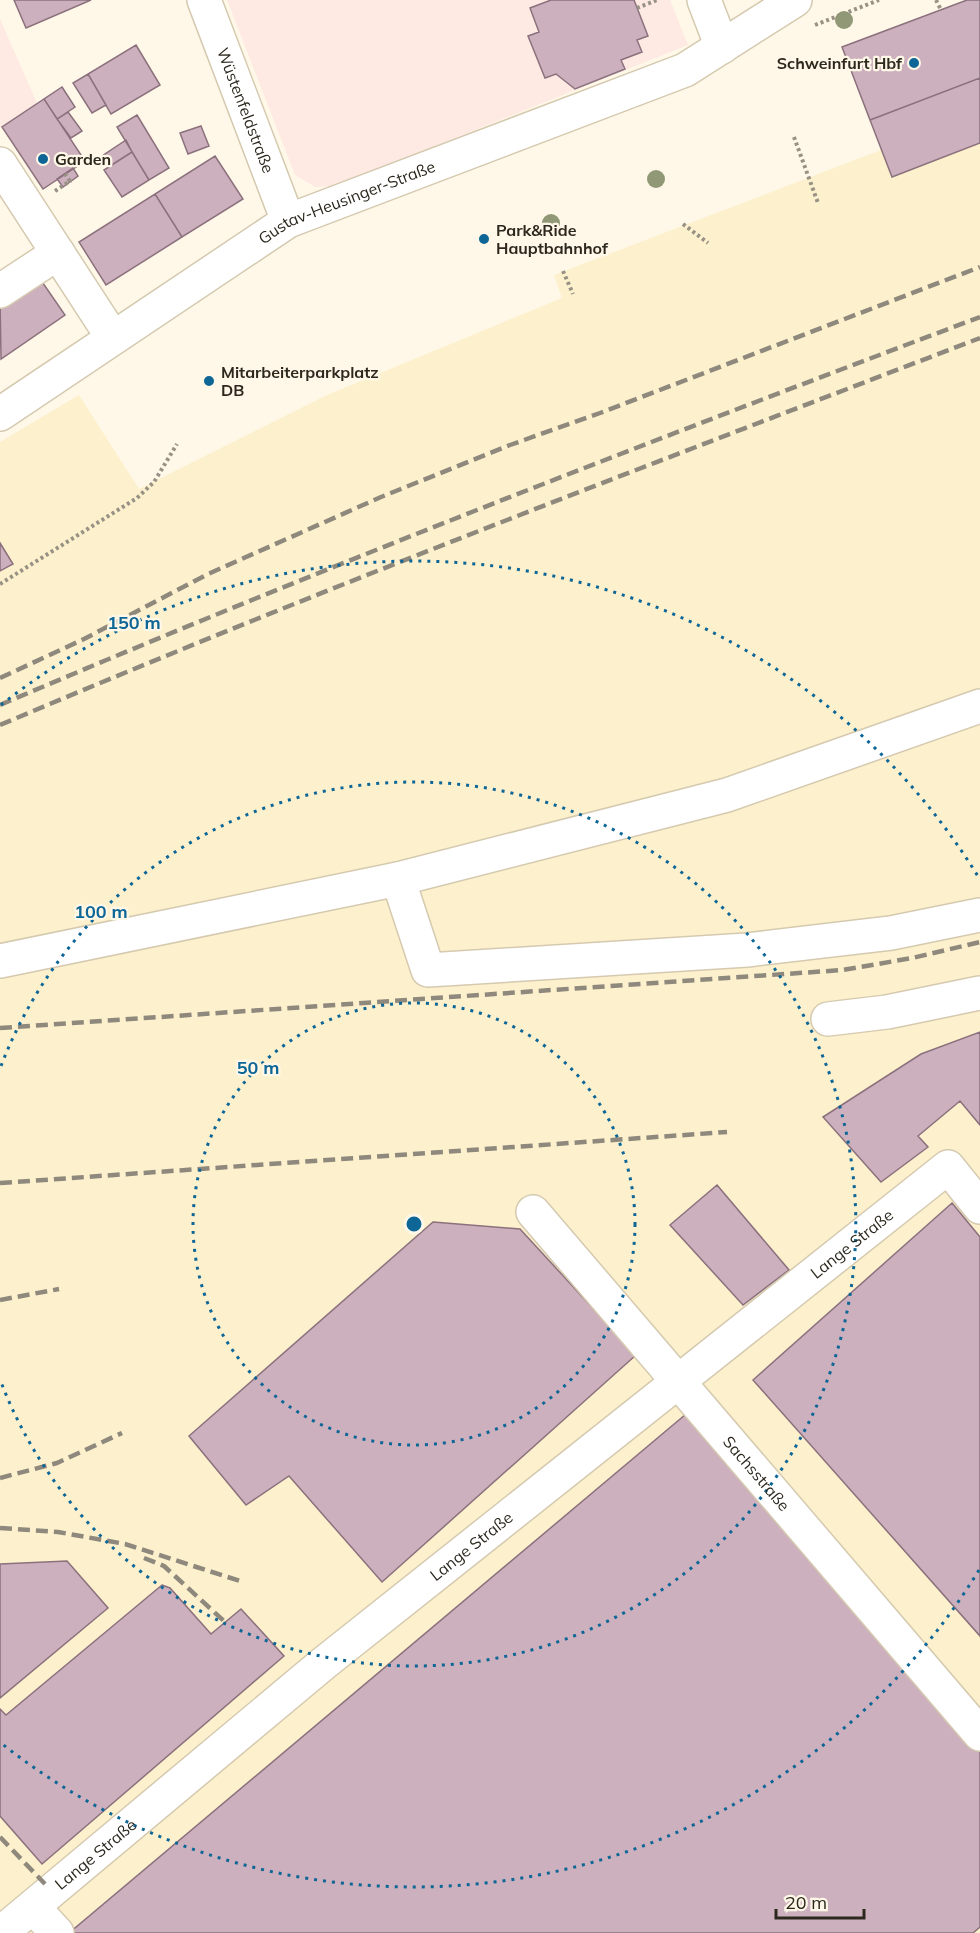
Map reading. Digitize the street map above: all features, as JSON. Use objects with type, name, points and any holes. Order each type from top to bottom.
[{"type":"street","name":"Wüstenfeldstraße","points":[[204,0],[288,221]]},
{"type":"street","points":[[704,0],[722,47]]},
{"type":"street","name":"Gustav-Heusinger-Straße","points":[[0,414],[288,221],[685,70],[795,0]]},
{"type":"street","points":[[0,164],[113,338]]},
{"type":"street","points":[[0,291],[58,253]]},
{"type":"street","points":[[0,961],[398,879],[727,795],[980,706]]},
{"type":"street","points":[[398,879],[428,970],[747,950],[891,933],[980,915]]},
{"type":"street","points":[[828,1019],[887,1012],[980,993]]},
{"type":"street","name":"Lange Straße","points":[[2,1933],[324,1663],[948,1167],[980,1207]]},
{"type":"street","name":"Sachsstraße","points":[[532,1212],[980,1734]]},
{"type":"street","points":[[33,1907],[57,1933]]},
{"type":"path","points":[[637,8],[657,0]]},
{"type":"path","points":[[936,0],[941,10]]},
{"type":"path","points":[[794,137],[818,203]]},
{"type":"path","points":[[683,224],[708,243]]},
{"type":"path","points":[[563,271],[573,294]]},
{"type":"path","points":[[0,584],[137,498],[153,482],[177,444]]},
{"type":"shaded area","points":[[227,0],[670,0],[688,45],[335,186],[315,187],[295,175]]},
{"type":"shaded area","points":[[967,0],[980,0],[980,1933],[0,1933],[0,442],[79,395],[139,489],[327,395],[562,298],[554,275],[881,150],[842,47]]},
{"type":"shaded area","points":[[0,19],[37,103],[0,128]]},
{"type":"building","points":[[14,0],[91,0],[26,28]]},
{"type":"building","points":[[551,0],[634,0],[648,36],[637,40],[642,52],[621,60],[625,69],[575,89],[556,74],[545,78],[528,36],[539,32],[530,8]]},
{"type":"building","name":"Schweinfurt Hbf","points":[[967,0],[980,0],[980,78],[870,120],[842,47]]},
{"type":"building","points":[[136,45],[160,85],[111,114],[88,74]]},
{"type":"building","points":[[88,74],[106,105],[92,113],[73,83]]},
{"type":"building","points":[[980,78],[980,143],[892,177],[870,120]]},
{"type":"building","points":[[62,87],[75,107],[57,119],[44,99]]},
{"type":"building","points":[[44,99],[85,161],[43,189],[2,127]]},
{"type":"building","points":[[68,112],[82,131],[71,138],[57,119]]},
{"type":"building","points":[[137,115],[169,168],[149,180],[117,127]]},
{"type":"building","points":[[201,126],[209,146],[188,154],[180,133]]},
{"type":"building","points":[[126,140],[132,152],[110,166],[102,156]]},
{"type":"building","points":[[132,152],[149,180],[122,197],[104,170]]},
{"type":"building","points":[[215,156],[243,199],[182,237],[155,194]]},
{"type":"building","points":[[73,168],[78,176],[63,187],[57,179]]},
{"type":"building","points":[[155,194],[182,237],[106,285],[79,242]]},
{"type":"building","points":[[36,273],[65,315],[1,359],[0,296]]},
{"type":"building","points":[[0,543],[13,564],[0,571]]},
{"type":"building","points":[[980,1032],[980,1125],[960,1101],[918,1136],[928,1147],[881,1182],[823,1117],[921,1054]]},
{"type":"building","points":[[717,1185],[789,1270],[743,1305],[670,1225]]},
{"type":"building","points":[[952,1203],[980,1237],[980,1636],[753,1380]]},
{"type":"building","points":[[433,1222],[520,1229],[636,1355],[382,1582],[289,1476],[246,1505],[189,1436]]},
{"type":"building","points":[[692,1409],[980,1749],[980,1927],[973,1933],[69,1933]]},
{"type":"building","points":[[67,1561],[108,1608],[0,1698],[0,1564]]},
{"type":"building","points":[[162,1585],[170,1588],[211,1634],[241,1609],[284,1656],[42,1864],[0,1816],[0,1709],[6,1715]]},
{"type":"railway","points":[[0,678],[84,639],[208,574],[381,497],[510,445],[600,413],[980,267]]},
{"type":"railway","points":[[0,705],[488,506],[980,317]]},
{"type":"railway","points":[[0,725],[243,624],[980,338]]},
{"type":"railway","points":[[0,1028],[843,970],[912,958],[980,942]]},
{"type":"railway","points":[[0,1183],[727,1132]]},
{"type":"railway","points":[[0,1300],[59,1289]]},
{"type":"railway","points":[[0,1478],[57,1463],[122,1433]]},
{"type":"railway","points":[[0,1528],[58,1532],[125,1544],[240,1581]]},
{"type":"railway","points":[[144,1558],[164,1566],[225,1622]]},
{"type":"railway","points":[[0,1837],[45,1884]]},
{"type":"place","name":"Schweinfurt Hbf","points":[[914,63]]},
{"type":"place","name":"Garden","points":[[43,159]]},
{"type":"place","name":"Park&Ride Hauptbahnhof","points":[[484,239]]},
{"type":"place","name":"Mitarbeiterparkplatz DB","points":[[209,381]]}]
